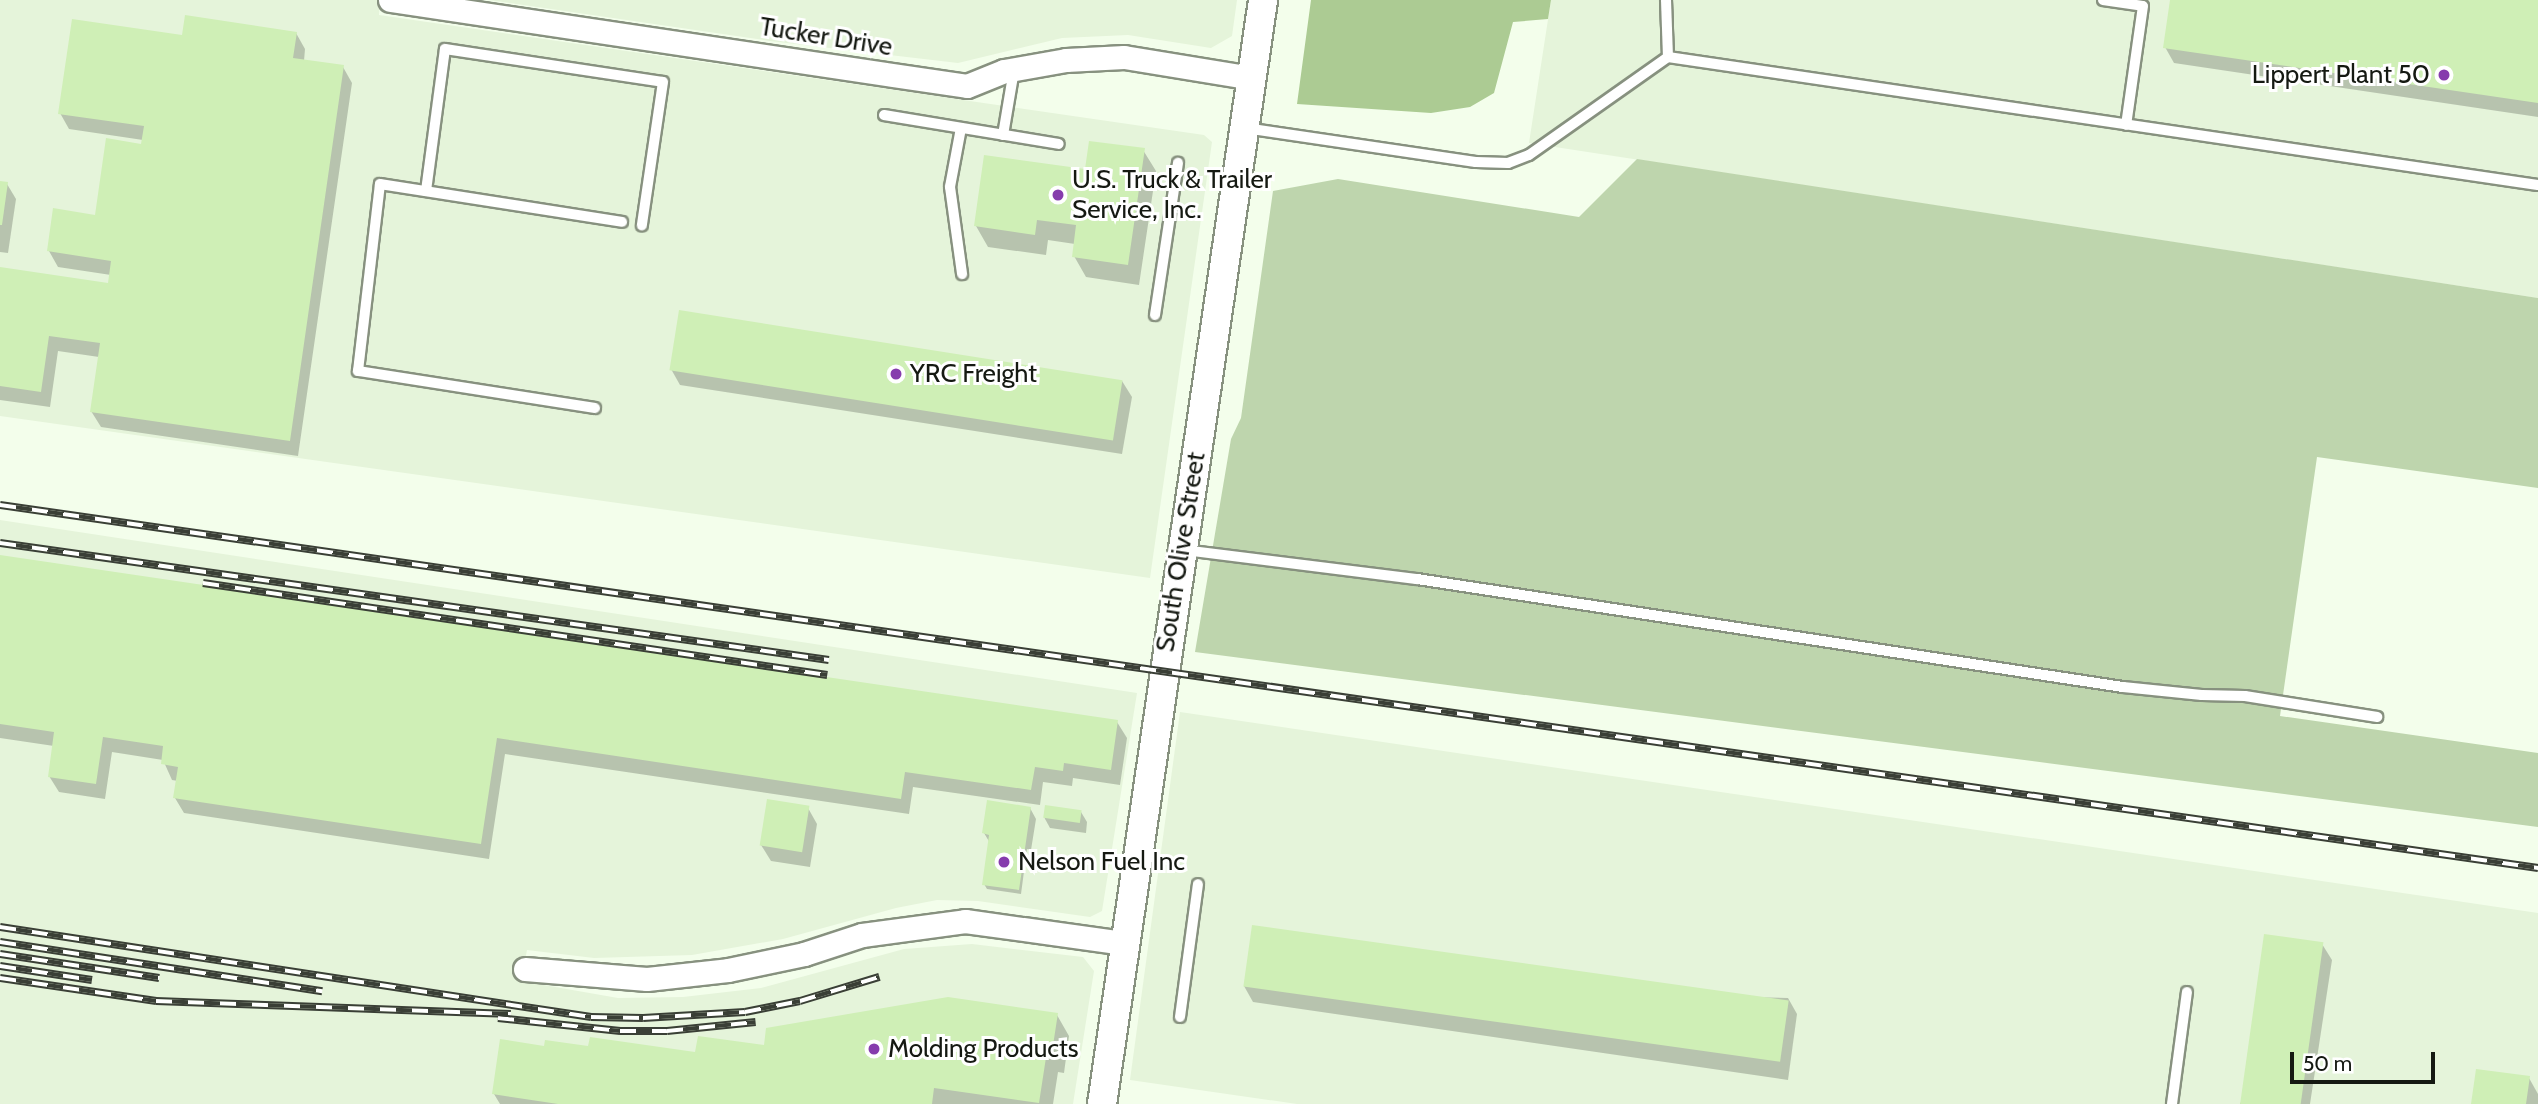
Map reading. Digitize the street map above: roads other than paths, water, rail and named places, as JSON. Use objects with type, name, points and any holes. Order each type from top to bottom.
[{"type":"street","name":"Tucker Drive","points":[[390,0],[967,86],[1014,69],[1066,60],[1124,57],[1252,78]]},
{"type":"street","name":"South Olive Street","points":[[1102,1104],[1263,0]]},
{"type":"street","points":[[524,969],[647,979],[770,962],[862,935],[965,921],[1124,943]]},
{"type":"lane","points":[[1666,0],[1668,57]]},
{"type":"lane","points":[[2103,0],[2143,6],[2126,125]]},
{"type":"lane","points":[[426,191],[445,49],[663,82],[642,225]]},
{"type":"lane","points":[[1245,128],[1476,163],[1507,163],[1528,155],[1668,57],[2538,185]]},
{"type":"lane","points":[[1003,135],[1014,69]]},
{"type":"lane","points":[[884,115],[1059,144]]},
{"type":"lane","points":[[961,128],[950,187],[962,274]]},
{"type":"lane","points":[[1155,315],[1178,163]]},
{"type":"lane","points":[[595,408],[358,371],[380,184],[622,222]]},
{"type":"lane","points":[[1181,550],[1417,579],[2123,687],[2202,695],[2245,696],[2377,717]]},
{"type":"lane","points":[[1180,1017],[1198,884]]},
{"type":"lane","points":[[2172,1104],[2187,992]]},
{"type":"railway","points":[[0,505],[2538,868]]},
{"type":"railway","points":[[0,543],[829,660]]},
{"type":"railway","points":[[203,583],[827,675]]},
{"type":"railway","points":[[0,927],[591,1017],[643,1018],[745,1012],[800,1001],[879,977]]},
{"type":"railway","points":[[0,942],[322,991]]},
{"type":"railway","points":[[0,954],[159,978]]},
{"type":"railway","points":[[0,966],[92,980]]},
{"type":"railway","points":[[0,978],[156,1001],[511,1014]]},
{"type":"railway","points":[[498,1018],[620,1031],[667,1031],[756,1022]]},
{"type":"place","name":"Lippert Plant 50","points":[[2444,75]]},
{"type":"place","name":"U.S. Truck & Trailer Service, Inc.","points":[[1058,195]]},
{"type":"place","name":"YRC Freight","points":[[896,374]]},
{"type":"place","name":"Nelson Fuel Inc","points":[[1004,862]]},
{"type":"place","name":"Molding Products","points":[[874,1049]]}]
